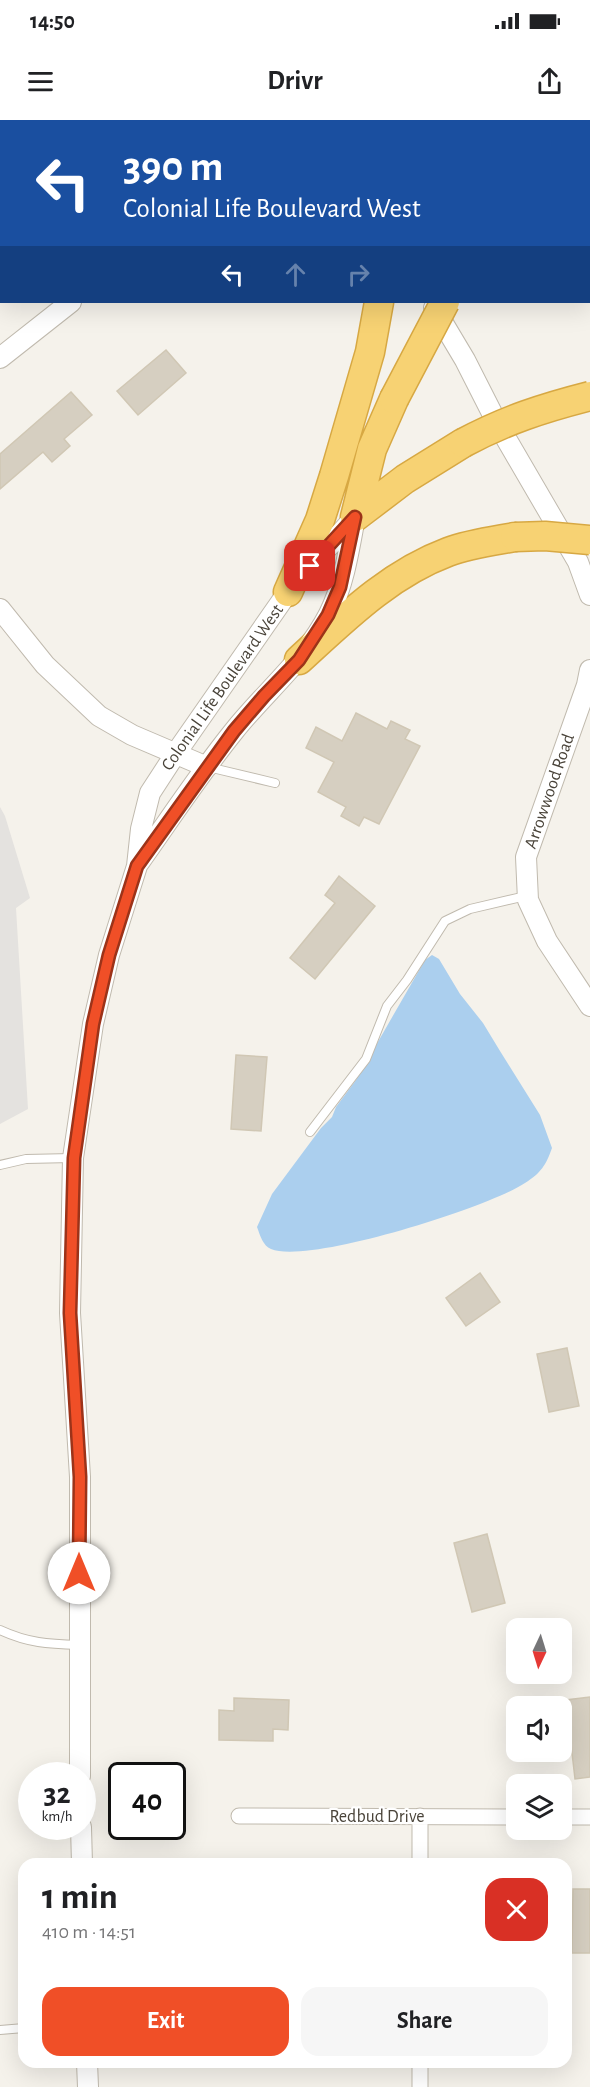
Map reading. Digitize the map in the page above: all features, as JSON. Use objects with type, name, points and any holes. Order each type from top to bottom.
[{"type":"highway","points":[[288,592],[320,520],[357,401],[370,352],[379,303]]},
{"type":"highway","points":[[355,517],[372,449],[394,399],[444,303]]},
{"type":"highway","points":[[355,517],[405,479],[492,428],[526,413],[590,396]]},
{"type":"highway","points":[[299,660],[385,584],[413,567],[448,552],[515,537],[555,536],[590,540]]},
{"type":"street","points":[[0,358],[70,303]]},
{"type":"street","points":[[431,303],[465,360],[496,423],[578,562],[590,595]]},
{"type":"street","name":"Colonial Life Boulevard West","points":[[80,1762],[80,1477],[70,1313],[74,1158],[93,1024],[109,955],[137,866],[141,829],[150,793],[288,592],[355,517]]},
{"type":"street","name":"Colonial Life Boulevard West","points":[[137,866],[207,767],[264,696],[299,660],[328,615],[340,587],[355,517]]},
{"type":"street","points":[[0,609],[45,665],[99,716],[132,735],[207,767]]},
{"type":"street","name":"Arrowwood Road","points":[[590,670],[587,685],[526,857],[528,900],[547,941],[590,1006]]},
{"type":"street","name":"Redbud Drive","points":[[239,1816],[506,1817]]},
{"type":"street","points":[[420,1816],[420,1858]]},
{"type":"street","points":[[572,1817],[590,1817]]},
{"type":"street","points":[[81,1840],[82,1858]]},
{"type":"street","points":[[87,2068],[88,2087]]},
{"type":"street","points":[[420,2068],[420,2087]]},
{"type":"lane","points":[[207,767],[275,783]]},
{"type":"lane","points":[[310,1132],[366,1059],[387,1006],[407,980],[445,921],[470,909],[528,896]]},
{"type":"lane","points":[[0,1165],[26,1159],[74,1158]]},
{"type":"lane","points":[[0,1630],[20,1639],[79,1645]]},
{"type":"lane","points":[[0,2030],[18,2028]]},
{"type":"shaded area","points":[[0,807],[5,816],[30,898],[16,908],[28,1109],[0,1124]]},
{"type":"water","points":[[432,955],[439,959],[460,994],[483,1023],[540,1115],[552,1148],[545,1164],[531,1179],[506,1193],[439,1219],[321,1249],[291,1252],[268,1248],[257,1227],[272,1194],[321,1128],[332,1117],[425,960]]},
{"type":"building","points":[[166,350],[186,373],[138,415],[117,391]]},
{"type":"building","points":[[71,392],[92,415],[64,439],[70,446],[52,462],[43,452],[0,489],[0,454]]},
{"type":"building","points":[[356,713],[387,729],[391,721],[410,730],[405,739],[420,746],[379,824],[364,817],[359,826],[341,816],[346,807],[318,792],[334,762],[306,748],[316,727],[342,741]]},
{"type":"building","points":[[339,876],[375,906],[315,979],[290,958],[335,903],[325,895]]},
{"type":"building","points":[[236,1055],[267,1057],[261,1131],[231,1129]]},
{"type":"building","points":[[480,1273],[500,1302],[466,1326],[446,1298]]},
{"type":"building","points":[[567,1348],[579,1406],[549,1412],[537,1354]]},
{"type":"building","points":[[487,1534],[505,1603],[472,1612],[454,1543]]},
{"type":"building","points":[[590,1697],[590,1777],[575,1779],[572,1753],[572,1699]]},
{"type":"building","points":[[234,1698],[289,1700],[288,1730],[273,1729],[273,1741],[219,1740],[219,1710],[234,1711]]},
{"type":"building","points":[[573,1889],[590,1889],[590,1953],[572,1953]]},
{"type":"route","points":[[79,1573],[80,1477],[70,1313],[74,1158],[93,1024],[109,955],[137,866],[234,731],[299,660],[328,615],[340,587],[355,517],[310,566]]}]
